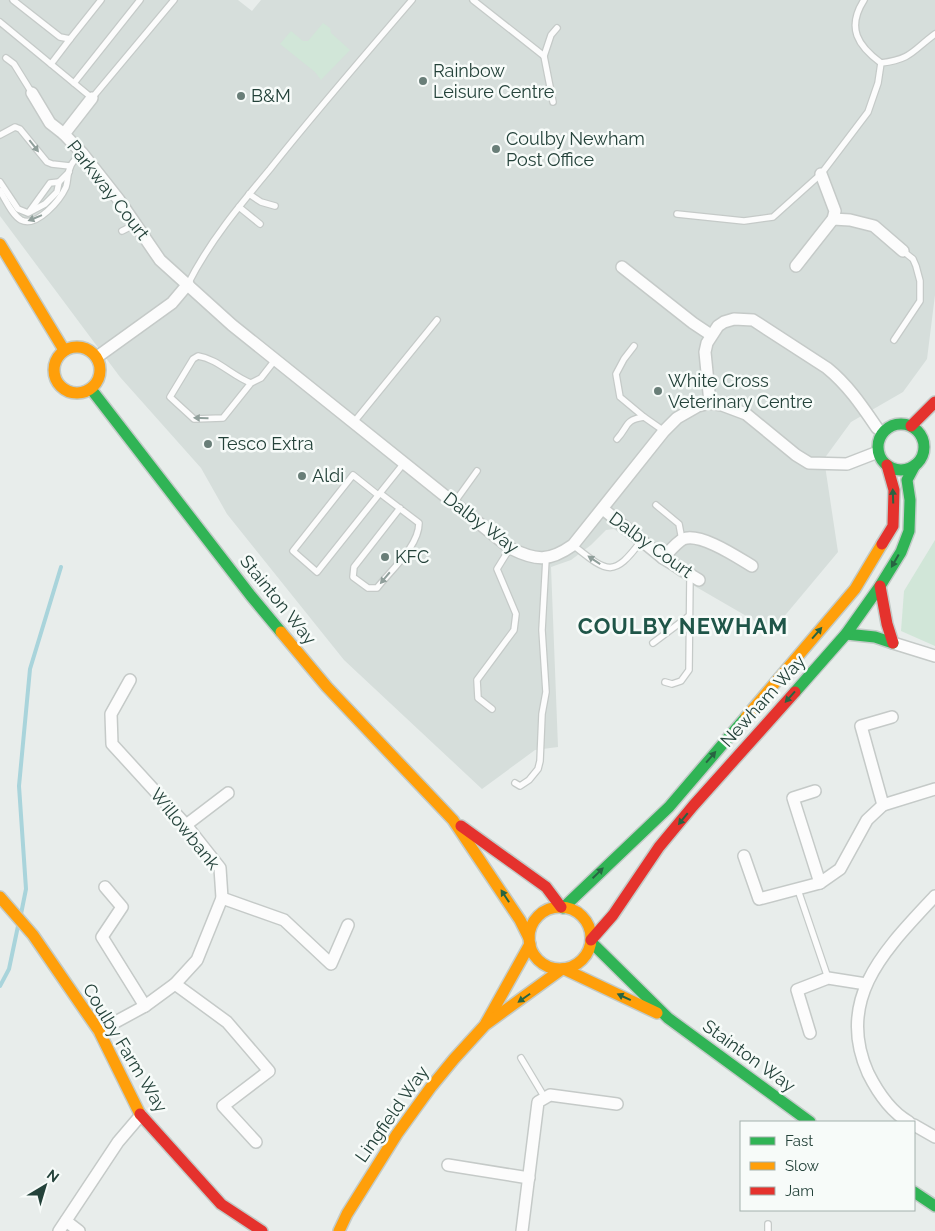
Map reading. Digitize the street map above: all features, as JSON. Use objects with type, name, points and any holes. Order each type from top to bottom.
[{"type":"street","name":"Parkway Court","points":[[32,93],[50,123],[64,134],[82,153],[136,224],[160,260],[188,284]]},
{"type":"street","points":[[64,134],[92,98]]},
{"type":"street","points":[[796,266],[833,219],[835,211],[821,174]]},
{"type":"street","points":[[833,219],[850,220],[874,226],[903,251]]},
{"type":"street","points":[[0,244],[64,350]]},
{"type":"street","points":[[622,267],[712,335]]},
{"type":"street","points":[[97,357],[172,303],[188,284]]},
{"type":"street","name":"Dalby Way","points":[[188,284],[232,325],[510,548],[527,556],[546,559]]},
{"type":"street","points":[[710,403],[705,352],[712,335],[724,322],[734,318],[753,320],[838,377],[850,390],[877,428]]},
{"type":"street","points":[[73,346],[82,347],[91,351],[97,357],[101,372],[91,389],[83,393],[75,393],[67,391],[55,380],[53,372],[54,363],[64,350],[73,346]]},
{"type":"street","name":"Stainton Way","points":[[91,389],[251,596],[327,688],[453,820],[520,920],[530,941]]},
{"type":"street","points":[[546,559],[573,545],[664,431],[677,418],[698,406],[710,403],[722,404],[746,414],[796,455],[809,463],[847,464],[878,452],[878,444],[884,431],[890,426],[898,424],[911,426],[935,402]]},
{"type":"street","name":"Newham Way","points":[[591,941],[613,915],[659,847],[846,634],[880,586],[901,552],[909,531],[910,500],[907,480],[928,441],[911,426]]},
{"type":"street","name":"Newham Way","points":[[562,908],[669,806],[855,589],[893,526],[894,490],[887,465],[878,452]]},
{"type":"street","points":[[887,465],[900,470],[915,465]]},
{"type":"street","name":"Dalby Court","points":[[603,509],[663,558],[694,577]]},
{"type":"street","points":[[663,558],[682,540],[692,537],[726,550],[752,566]]},
{"type":"street","points":[[880,586],[887,624],[893,643]]},
{"type":"street","points":[[846,634],[875,637],[935,656]]},
{"type":"street","name":"Willowbank","points":[[99,1031],[145,1006],[175,984],[197,960],[222,898],[220,868],[186,824],[112,744],[110,714],[130,680]]},
{"type":"street","points":[[884,805],[861,726],[892,717]]},
{"type":"street","points":[[744,856],[759,900],[820,883],[840,869],[866,820],[884,805],[935,789]]},
{"type":"street","points":[[815,791],[793,798],[820,883]]},
{"type":"street","points":[[186,824],[228,793]]},
{"type":"street","name":"Stainton Way","points":[[453,820],[546,887],[562,908]]},
{"type":"street","points":[[105,887],[122,907],[102,937],[145,1006]]},
{"type":"street","points":[[907,1121],[883,1098],[863,1062],[858,1030],[859,1006],[866,984],[875,966],[889,946],[935,896]]},
{"type":"street","points":[[222,898],[284,920],[331,964],[348,925]]},
{"type":"street","name":"Coulby Farm Way","points":[[2,901],[33,935],[99,1031],[141,1115],[221,1204],[262,1231]]},
{"type":"street","points":[[562,908],[572,910],[580,915],[590,931],[591,941],[588,952],[582,960],[574,966],[563,969],[545,965],[533,953],[530,941],[531,928],[536,920],[543,913],[551,909],[562,908]]},
{"type":"street","name":"Lingfield Way","points":[[339,1231],[347,1214],[397,1134],[437,1080],[485,1025],[530,941]]},
{"type":"street","name":"Stainton Way","points":[[591,941],[668,1018],[809,1121]]},
{"type":"street","name":"Stainton Way","points":[[563,969],[668,1018]]},
{"type":"street","name":"Lingfield Way","points":[[485,1025],[563,969]]},
{"type":"street","points":[[810,1033],[797,990],[828,978],[866,984]]},
{"type":"street","points":[[175,984],[227,1022],[269,1071],[223,1106],[256,1142]]},
{"type":"street","points":[[522,1231],[538,1102],[550,1095],[616,1104]]},
{"type":"street","points":[[59,1231],[118,1142],[141,1115]]},
{"type":"street","points":[[915,1126],[935,1137]]},
{"type":"street","points":[[448,1165],[529,1178]]},
{"type":"street","points":[[915,1193],[935,1206]]},
{"type":"street","points":[[66,1221],[79,1231]]},
{"type":"lane","points":[[12,0],[60,37],[70,39]]},
{"type":"lane","points":[[51,64],[101,0]]},
{"type":"lane","points":[[74,83],[140,0]]},
{"type":"lane","points":[[0,22],[92,98],[174,0]]},
{"type":"lane","points":[[188,284],[197,265],[249,194],[320,107],[412,0]]},
{"type":"lane","points":[[474,0],[544,56]]},
{"type":"lane","points":[[864,0],[854,22],[857,37],[870,55],[882,63],[898,61],[910,56],[935,34]]},
{"type":"lane","points":[[553,102],[544,56],[551,36],[557,28]]},
{"type":"lane","points":[[6,58],[14,64],[32,93]]},
{"type":"lane","points":[[677,214],[744,221],[773,218],[821,174],[868,112],[878,83],[882,63]]},
{"type":"lane","points":[[0,134],[15,127],[20,129],[47,162],[69,169]]},
{"type":"lane","points":[[0,182],[18,209],[28,213],[45,204],[57,192],[59,182],[82,153]]},
{"type":"lane","points":[[0,191],[20,219],[26,221],[34,220],[48,211],[56,202],[66,187],[69,169]]},
{"type":"lane","points":[[28,213],[50,183],[59,182]]},
{"type":"lane","points":[[249,194],[261,202],[275,206]]},
{"type":"lane","points":[[239,207],[260,224]]},
{"type":"lane","points":[[122,231],[136,224]]},
{"type":"lane","points":[[894,340],[920,301],[920,281],[916,266],[913,259],[903,251]]},
{"type":"lane","points":[[354,422],[437,320]]},
{"type":"lane","points":[[634,346],[616,374],[620,397],[664,431]]},
{"type":"lane","points":[[250,383],[215,362],[198,356],[193,359],[170,397],[194,419],[223,418],[250,383],[261,378],[275,359]]},
{"type":"lane","points":[[617,439],[632,419],[644,417]]},
{"type":"lane","points":[[400,508],[354,567],[353,577],[368,588],[377,588],[413,544],[419,531],[419,523],[400,508],[379,494],[353,475],[293,551],[317,572],[379,494],[404,463]]},
{"type":"lane","points":[[454,503],[477,471]]},
{"type":"lane","points":[[656,505],[679,524],[682,540]]},
{"type":"lane","points":[[573,545],[596,563],[607,568],[619,565],[628,559],[642,541]]},
{"type":"lane","points":[[492,709],[478,698],[477,680],[514,630],[516,614],[497,569],[510,548]]},
{"type":"lane","points":[[515,783],[520,786],[529,780],[538,769],[540,761],[542,714],[546,692],[542,630],[546,559]]},
{"type":"lane","points":[[665,682],[672,684],[681,682],[689,670],[690,616],[694,577]]},
{"type":"lane","points":[[653,643],[690,616]]},
{"type":"lane","points":[[798,890],[828,978]]},
{"type":"lane","points":[[521,1058],[545,1098]]},
{"type":"lane","points":[[768,1224],[768,1231]]},
{"type":"shaded area","points":[[0,0],[238,0],[252,11],[261,0],[935,0],[935,295],[927,359],[903,392],[851,422],[824,459],[838,552],[772,631],[679,577],[614,529],[606,530],[591,545],[571,560],[551,567],[558,747],[535,750],[482,789],[344,660],[227,514],[201,468],[120,377],[0,216]]},
{"type":"green space","points":[[323,23],[350,50],[321,80],[315,72],[280,44],[291,31],[303,41],[308,41]]},
{"type":"green space","points":[[935,540],[935,646],[901,631],[904,591]]},
{"type":"waterway","points":[[21,914],[26,889],[19,786],[30,669],[61,567]]},
{"type":"waterway","points":[[0,986],[9,969],[18,926]]},
{"type":"traffic: fast","points":[[91,389],[281,632]]},
{"type":"traffic: fast","points":[[901,424],[914,428],[920,434],[924,447],[920,460],[914,466],[901,470],[888,466],[882,460],[878,447],[882,434],[888,428],[901,424]]},
{"type":"traffic: fast","points":[[795,692],[846,634],[901,552],[909,531],[910,500],[907,480],[915,465]]},
{"type":"traffic: fast","points":[[846,634],[875,637],[893,643]]},
{"type":"traffic: fast","points":[[563,908],[669,807],[746,717]]},
{"type":"traffic: fast","points":[[591,942],[668,1018],[809,1121]]},
{"type":"traffic: fast","points":[[915,1193],[935,1206]]},
{"type":"traffic: slow","points":[[0,244],[64,350]]},
{"type":"traffic: slow","points":[[72,347],[82,347],[94,353],[99,361],[100,370],[99,379],[94,387],[86,392],[72,393],[64,390],[57,383],[54,375],[54,365],[57,357],[64,350],[72,347]]},
{"type":"traffic: slow","points":[[746,717],[855,589],[882,544]]},
{"type":"traffic: slow","points":[[281,632],[327,687],[453,820],[520,920],[529,938]]},
{"type":"traffic: slow","points":[[0,897],[33,935],[99,1031],[140,1114]]},
{"type":"traffic: slow","points":[[560,907],[572,910],[582,916],[588,926],[591,938],[588,950],[582,960],[572,966],[560,969],[548,966],[538,960],[532,950],[529,938],[532,926],[538,916],[548,910],[560,907]]},
{"type":"traffic: slow","points":[[486,1023],[530,944]]},
{"type":"traffic: slow","points":[[339,1231],[347,1214],[397,1134],[454,1059],[485,1025],[562,969]]},
{"type":"traffic: slow","points":[[564,969],[657,1013]]},
{"type":"traffic: jam","points":[[911,426],[935,402]]},
{"type":"traffic: jam","points":[[882,544],[893,526],[894,490],[887,465]]},
{"type":"traffic: jam","points":[[880,586],[887,624],[893,643]]},
{"type":"traffic: jam","points":[[591,940],[613,915],[659,847],[795,692]]},
{"type":"traffic: jam","points":[[461,826],[546,887],[561,907]]},
{"type":"traffic: jam","points":[[140,1114],[221,1204],[262,1231]]},
{"type":"place","name":"Rainbow Leisure Centre","points":[[423,81]]},
{"type":"place","name":"B&M","points":[[241,96]]},
{"type":"place","name":"Coulby Newham Post Office","points":[[496,149]]},
{"type":"place","name":"White Cross Veterinary Centre","points":[[658,391]]},
{"type":"place","name":"Tesco Extra","points":[[208,444]]},
{"type":"place","name":"Aldi","points":[[302,476]]},
{"type":"place","name":"KFC","points":[[385,557]]},
{"type":"district","name":"COULBY NEWHAM","points":[[683,626]]}]
